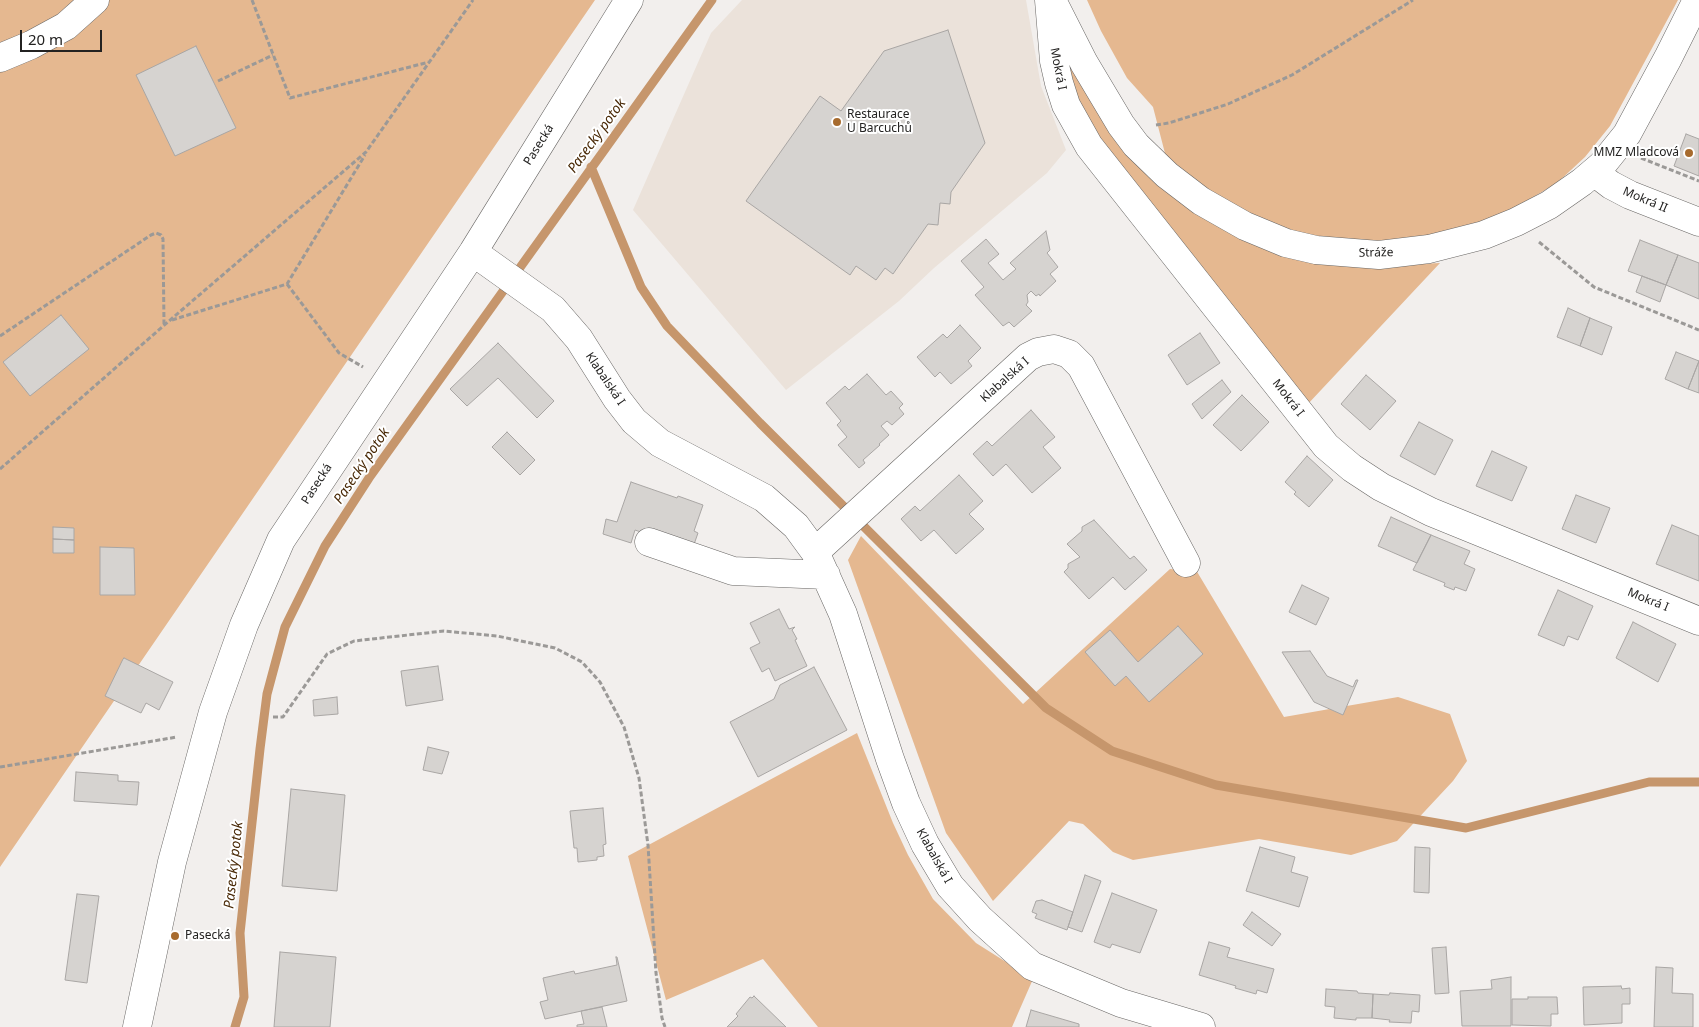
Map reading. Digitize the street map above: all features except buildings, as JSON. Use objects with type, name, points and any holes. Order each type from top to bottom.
[{"type":"street","points":[[0,58],[31,45],[66,26],[95,0]]},
{"type":"street","name":"Pasecká","points":[[137,1027],[172,862],[207,732],[244,625],[281,540],[473,252],[629,0]]},
{"type":"street","name":"Mokrá I","points":[[1049,0],[1054,61],[1059,83],[1066,105],[1089,146],[1326,446],[1352,468],[1381,487],[1431,512],[1699,621]]},
{"type":"street","name":"Stráže","points":[[1053,0],[1084,63],[1121,125],[1136,145],[1167,175],[1201,201],[1245,226],[1286,243],[1316,250],[1379,255],[1451,245],[1484,235],[1516,222],[1549,205],[1594,172],[1627,134],[1697,1]]},
{"type":"street","name":"Mokrá II","points":[[1594,172],[1611,185],[1630,195],[1699,222]]},
{"type":"street","name":"Klabalská I","points":[[473,252],[553,309],[567,323],[617,399],[634,421],[660,443],[764,498],[796,526],[820,563],[843,614],[890,760],[906,803],[925,844],[950,886],[980,919],[1032,966],[1121,1003],[1201,1027]]},
{"type":"street","name":"Klabalská I","points":[[820,563],[844,526],[1028,357],[1038,352],[1054,349],[1069,354],[1081,366],[1186,563]]},
{"type":"street","points":[[649,542],[733,571],[820,563]]},
{"type":"path","points":[[252,0],[290,98],[429,62]]},
{"type":"path","points":[[169,321],[287,284],[366,152],[473,0]]},
{"type":"path","points":[[1121,125],[1140,128],[1169,123],[1228,104],[1292,75],[1414,0]]},
{"type":"path","points":[[218,81],[273,55]]},
{"type":"path","points":[[1616,148],[1699,180]]},
{"type":"path","points":[[0,469],[366,152]]},
{"type":"path","points":[[1516,222],[1594,287],[1699,330]]},
{"type":"path","points":[[0,336],[152,234],[161,235],[163,239],[164,325]]},
{"type":"path","points":[[287,284],[339,353],[367,370]]},
{"type":"path","points":[[273,717],[283,716],[327,654],[354,642],[444,631],[497,636],[555,648],[582,662],[600,682],[624,726],[639,778],[648,845],[656,973],[665,1027]]},
{"type":"path","points":[[0,767],[207,732]]},
{"type":"shaded area","points":[[0,0],[595,0],[0,867]]},
{"type":"shaded area","points":[[742,0],[1026,0],[1041,86],[1066,150],[1047,173],[934,268],[899,301],[786,390],[633,210],[711,33]]},
{"type":"shaded area","points":[[1087,0],[1678,0],[1610,126],[1585,157],[1557,183],[1508,212],[1449,233],[1390,243],[1332,241],[1281,229],[1234,210],[1167,161],[1153,107],[1127,78],[1101,31]]},
{"type":"shaded area","points":[[1072,69],[1160,186],[1356,267],[1440,263],[1307,405],[1088,126],[1066,70]]},
{"type":"shaded area","points":[[861,536],[1023,704],[1170,569],[1180,570],[1193,565],[1284,717],[1398,697],[1450,714],[1467,761],[1453,781],[1397,841],[1351,855],[1259,839],[1133,860],[1113,852],[1083,824],[1069,821],[993,901],[946,833],[848,560]]},
{"type":"shaded area","points":[[857,733],[893,823],[908,855],[933,899],[976,943],[1033,979],[1012,1027],[818,1027],[763,959],[666,1000],[628,856]]},
{"type":"waterway","name":"Pasecký potok","points":[[235,1027],[244,997],[240,933],[260,749],[267,694],[285,627],[325,546],[369,478],[712,0]]},
{"type":"waterway","points":[[591,167],[641,287],[667,326],[760,423],[1046,708],[1112,751],[1216,785],[1466,828],[1649,782],[1699,782]]},
{"type":"place","name":"Restaurace U Barcuchů","points":[[837,122]]},
{"type":"place","name":"MMZ Mladcová","points":[[1689,153]]},
{"type":"place","name":"Pasecká","points":[[175,936]]}]
